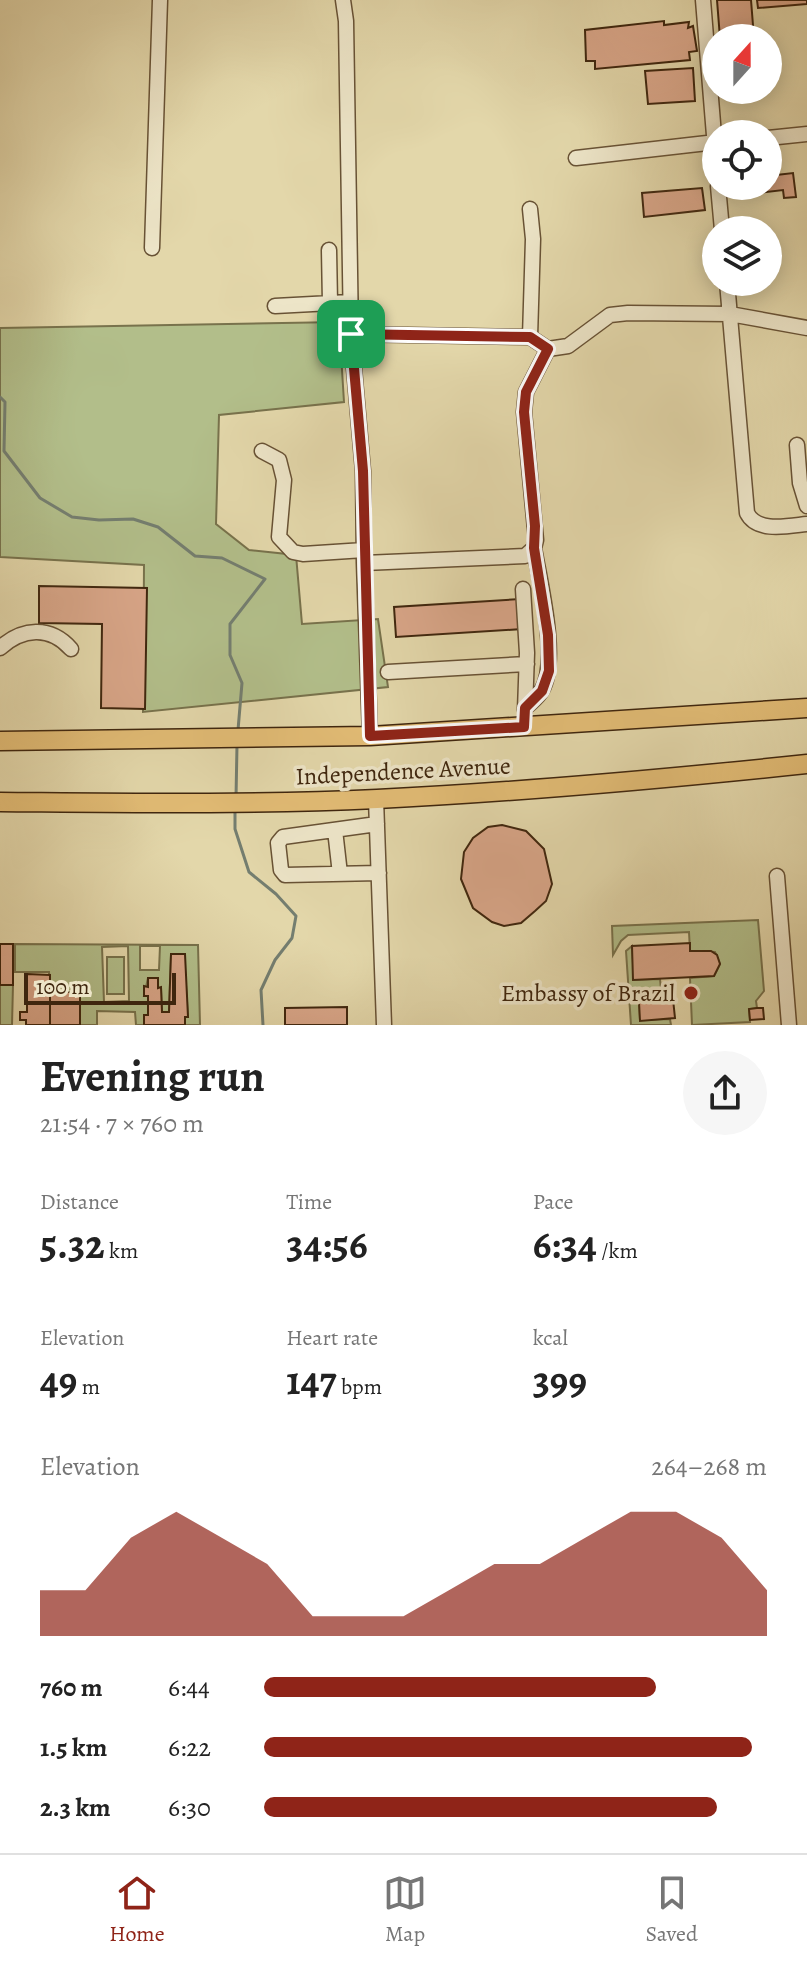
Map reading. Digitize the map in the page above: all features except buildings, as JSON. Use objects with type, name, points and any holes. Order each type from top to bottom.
[{"type":"main road","name":"Independence Avenue","points":[[0,741],[370,736],[525,717],[807,708]]},
{"type":"main road","name":"Independence Avenue","points":[[0,802],[376,799],[624,783],[807,764]]},
{"type":"street","points":[[152,248],[160,0]]},
{"type":"street","points":[[343,0],[346,21],[351,334],[363,471],[370,736]]},
{"type":"street","points":[[703,0],[713,120]]},
{"type":"street","points":[[782,137],[807,134]]},
{"type":"street","points":[[576,158],[702,143]]},
{"type":"street","points":[[530,209],[533,239],[530,337]]},
{"type":"street","points":[[329,250],[330,303]]},
{"type":"street","points":[[728,296],[747,513],[760,525],[807,524]]},
{"type":"street","points":[[275,306],[350,302]]},
{"type":"street","points":[[351,334],[530,337],[548,349],[568,346],[610,315],[730,314],[807,328]]},
{"type":"street","points":[[525,717],[542,691],[549,671],[548,635],[534,548],[535,526],[524,412],[526,392],[548,349]]},
{"type":"street","points":[[797,445],[800,483],[807,506]]},
{"type":"street","points":[[262,451],[279,460],[284,480],[279,537],[293,552],[364,556],[525,556],[534,548]]},
{"type":"street","points":[[523,589],[527,664],[525,717]]},
{"type":"street","points":[[0,648],[30,631],[47,632],[61,638],[71,649]]},
{"type":"street","points":[[388,672],[527,664]]},
{"type":"street","points":[[376,799],[384,1025]]},
{"type":"street","points":[[377,824],[283,837],[278,843],[282,874],[291,877],[379,873]]},
{"type":"street","points":[[335,830],[340,874]]},
{"type":"street","points":[[777,876],[789,1025]]},
{"type":"green space","points":[[339,322],[344,402],[219,415],[216,524],[249,550],[296,555],[302,624],[378,619],[388,687],[143,712],[144,565],[0,557],[0,328]]},
{"type":"green space","points":[[758,920],[764,991],[756,1001],[757,1008],[749,1009],[750,1022],[692,1025],[690,978],[714,976],[720,964],[715,952],[690,951],[689,932],[628,935],[613,955],[612,926]]},
{"type":"green space","points":[[15,944],[198,945],[200,1025],[185,1025],[185,1017],[188,1017],[184,954],[171,955],[169,1012],[162,1012],[158,978],[148,978],[144,996],[148,996],[148,1015],[145,1015],[148,1025],[136,1025],[135,1012],[97,1011],[97,1025],[80,1025],[80,992],[50,992],[49,972],[15,972]],"holes":[[[128,946],[129,1001],[104,1002],[102,947]],[[140,946],[160,946],[159,970],[140,970]]]},
{"type":"green space","points":[[632,946],[634,980],[660,979],[662,1000],[639,1002],[640,1020],[670,1019],[671,1025],[631,1025],[626,951]]},
{"type":"green space","points":[[107,957],[124,957],[124,994],[107,994]]},
{"type":"green space","points":[[0,985],[13,985],[12,1025],[0,1025]]},
{"type":"waterway","points":[[0,397],[5,402],[4,451],[40,498],[72,517],[133,519],[158,527],[195,556],[222,558],[265,579],[230,624],[230,655],[242,683],[238,730]]},
{"type":"waterway","points":[[236,798],[237,745]]},
{"type":"waterway","points":[[235,809],[235,829],[249,872],[296,916],[292,938],[275,960],[261,990],[263,1025]]},
{"type":"place","name":"Embassy of Brazil","points":[[691,993]]},
{"type":"route","points":[[351,334],[530,337],[548,349],[526,392],[524,412],[535,526],[534,548],[548,635],[549,671],[542,691],[525,708],[524,727],[370,736],[363,471],[351,334]]}]
